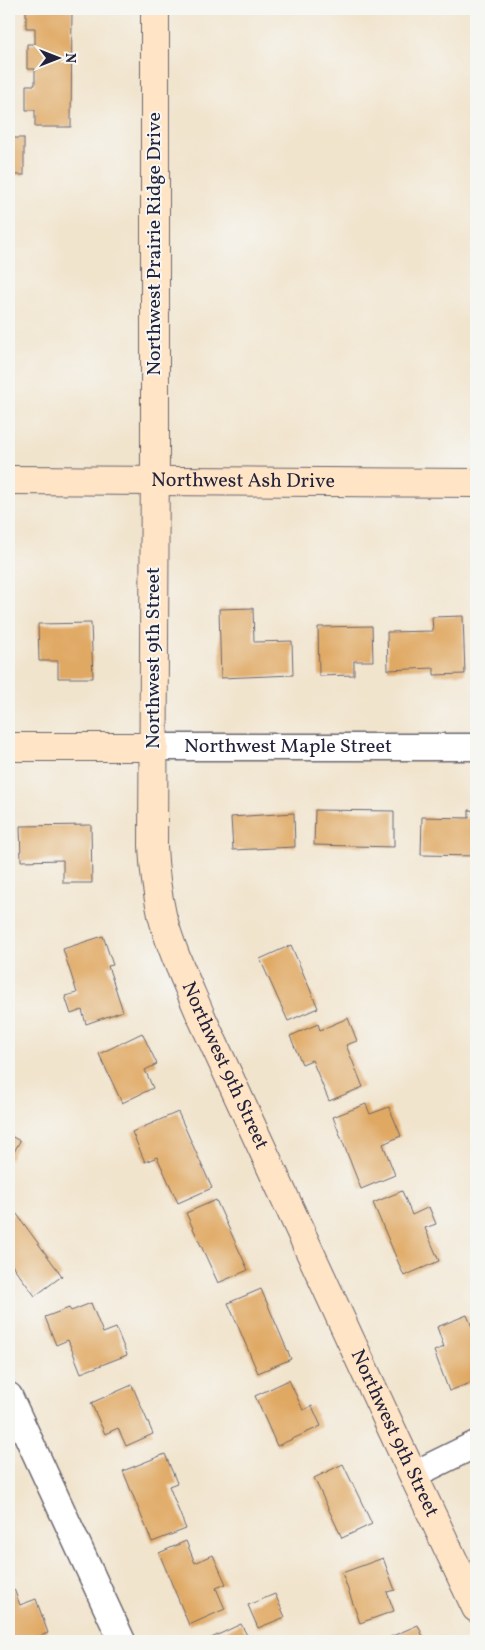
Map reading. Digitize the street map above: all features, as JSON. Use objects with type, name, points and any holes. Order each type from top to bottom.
[{"type":"street","name":"Northwest Prairie Ridge Drive","points":[[154,480],[155,9]]},
{"type":"street","name":"Northwest Ash Drive","points":[[9,480],[476,483]]},
{"type":"street","name":"Northwest 9th Street","points":[[154,480],[152,846],[155,881],[162,915],[172,948],[202,1016],[476,1608]]},
{"type":"street","name":"Northwest Maple Street","points":[[9,747],[476,747]]},
{"type":"street","points":[[9,1396],[122,1641]]},
{"type":"street","points":[[413,1475],[476,1444]]},
{"type":"building","points":[[26,9],[72,9],[71,127],[35,127],[35,110],[26,110],[26,85],[35,85],[35,69],[27,69],[27,44],[35,44],[35,28],[26,28]]},
{"type":"building","points":[[9,138],[24,138],[24,175],[9,175]]},
{"type":"building","points":[[473,572],[476,572],[476,600],[473,600]]},
{"type":"building","points":[[253,608],[254,642],[292,641],[293,675],[221,678],[219,609]]},
{"type":"building","points":[[463,616],[465,674],[434,675],[434,668],[388,670],[387,632],[433,631],[432,617]]},
{"type":"building","points":[[91,623],[93,678],[58,678],[58,661],[39,661],[38,624]]},
{"type":"building","points":[[372,626],[373,661],[354,661],[354,675],[319,676],[318,627]]},
{"type":"building","points":[[315,810],[394,811],[394,847],[314,845]]},
{"type":"building","points":[[469,810],[476,811],[476,856],[421,855],[422,817],[469,818]]},
{"type":"building","points":[[294,813],[295,847],[233,850],[231,817]]},
{"type":"building","points":[[91,825],[92,883],[63,883],[63,860],[21,861],[20,826]]},
{"type":"building","points":[[103,936],[113,965],[108,966],[123,1011],[86,1024],[82,1010],[71,1014],[65,996],[77,993],[63,949]]},
{"type":"building","points":[[291,945],[318,1008],[288,1021],[260,959]]},
{"type":"building","points":[[348,1018],[357,1041],[346,1045],[363,1087],[329,1101],[312,1060],[302,1064],[290,1036],[318,1024],[320,1030]]},
{"type":"building","points":[[142,1033],[157,1064],[145,1070],[153,1088],[122,1103],[99,1054]]},
{"type":"building","points":[[366,1104],[370,1114],[389,1107],[401,1136],[383,1144],[395,1175],[361,1189],[333,1117]]},
{"type":"building","points":[[178,1112],[212,1188],[178,1203],[157,1157],[145,1162],[132,1132]]},
{"type":"building","points":[[9,1135],[20,1141],[9,1161]]},
{"type":"building","points":[[402,1191],[412,1215],[429,1207],[436,1224],[425,1228],[439,1261],[404,1276],[373,1203]]},
{"type":"building","points":[[216,1200],[248,1270],[218,1283],[186,1213]]},
{"type":"building","points":[[16,1213],[62,1276],[35,1296],[9,1261],[9,1218]]},
{"type":"building","points":[[261,1289],[291,1359],[258,1373],[228,1303]]},
{"type":"building","points":[[91,1303],[103,1333],[116,1328],[127,1355],[81,1373],[68,1340],[56,1345],[45,1317],[69,1308],[71,1311]]},
{"type":"building","points":[[467,1315],[476,1334],[476,1381],[449,1391],[434,1351],[444,1347],[437,1327]]},
{"type":"building","points":[[289,1380],[303,1410],[312,1406],[321,1426],[277,1446],[255,1396]]},
{"type":"building","points":[[132,1385],[153,1434],[126,1446],[118,1428],[105,1434],[91,1403]]},
{"type":"building","points":[[165,1454],[177,1483],[169,1486],[186,1529],[152,1542],[123,1471]]},
{"type":"building","points":[[343,1464],[372,1524],[342,1538],[314,1478]]},
{"type":"building","points":[[186,1541],[195,1563],[213,1555],[226,1584],[216,1588],[225,1609],[189,1625],[159,1553]]},
{"type":"building","points":[[383,1558],[395,1590],[387,1592],[394,1611],[360,1623],[342,1573]]},
{"type":"building","points":[[14,1589],[20,1605],[36,1599],[48,1633],[27,1641],[9,1641],[9,1591]]},
{"type":"building","points":[[275,1594],[285,1617],[258,1628],[248,1605]]},
{"type":"building","points":[[241,1624],[250,1641],[205,1641]]},
{"type":"building","points":[[418,1625],[425,1641],[381,1641]]}]
